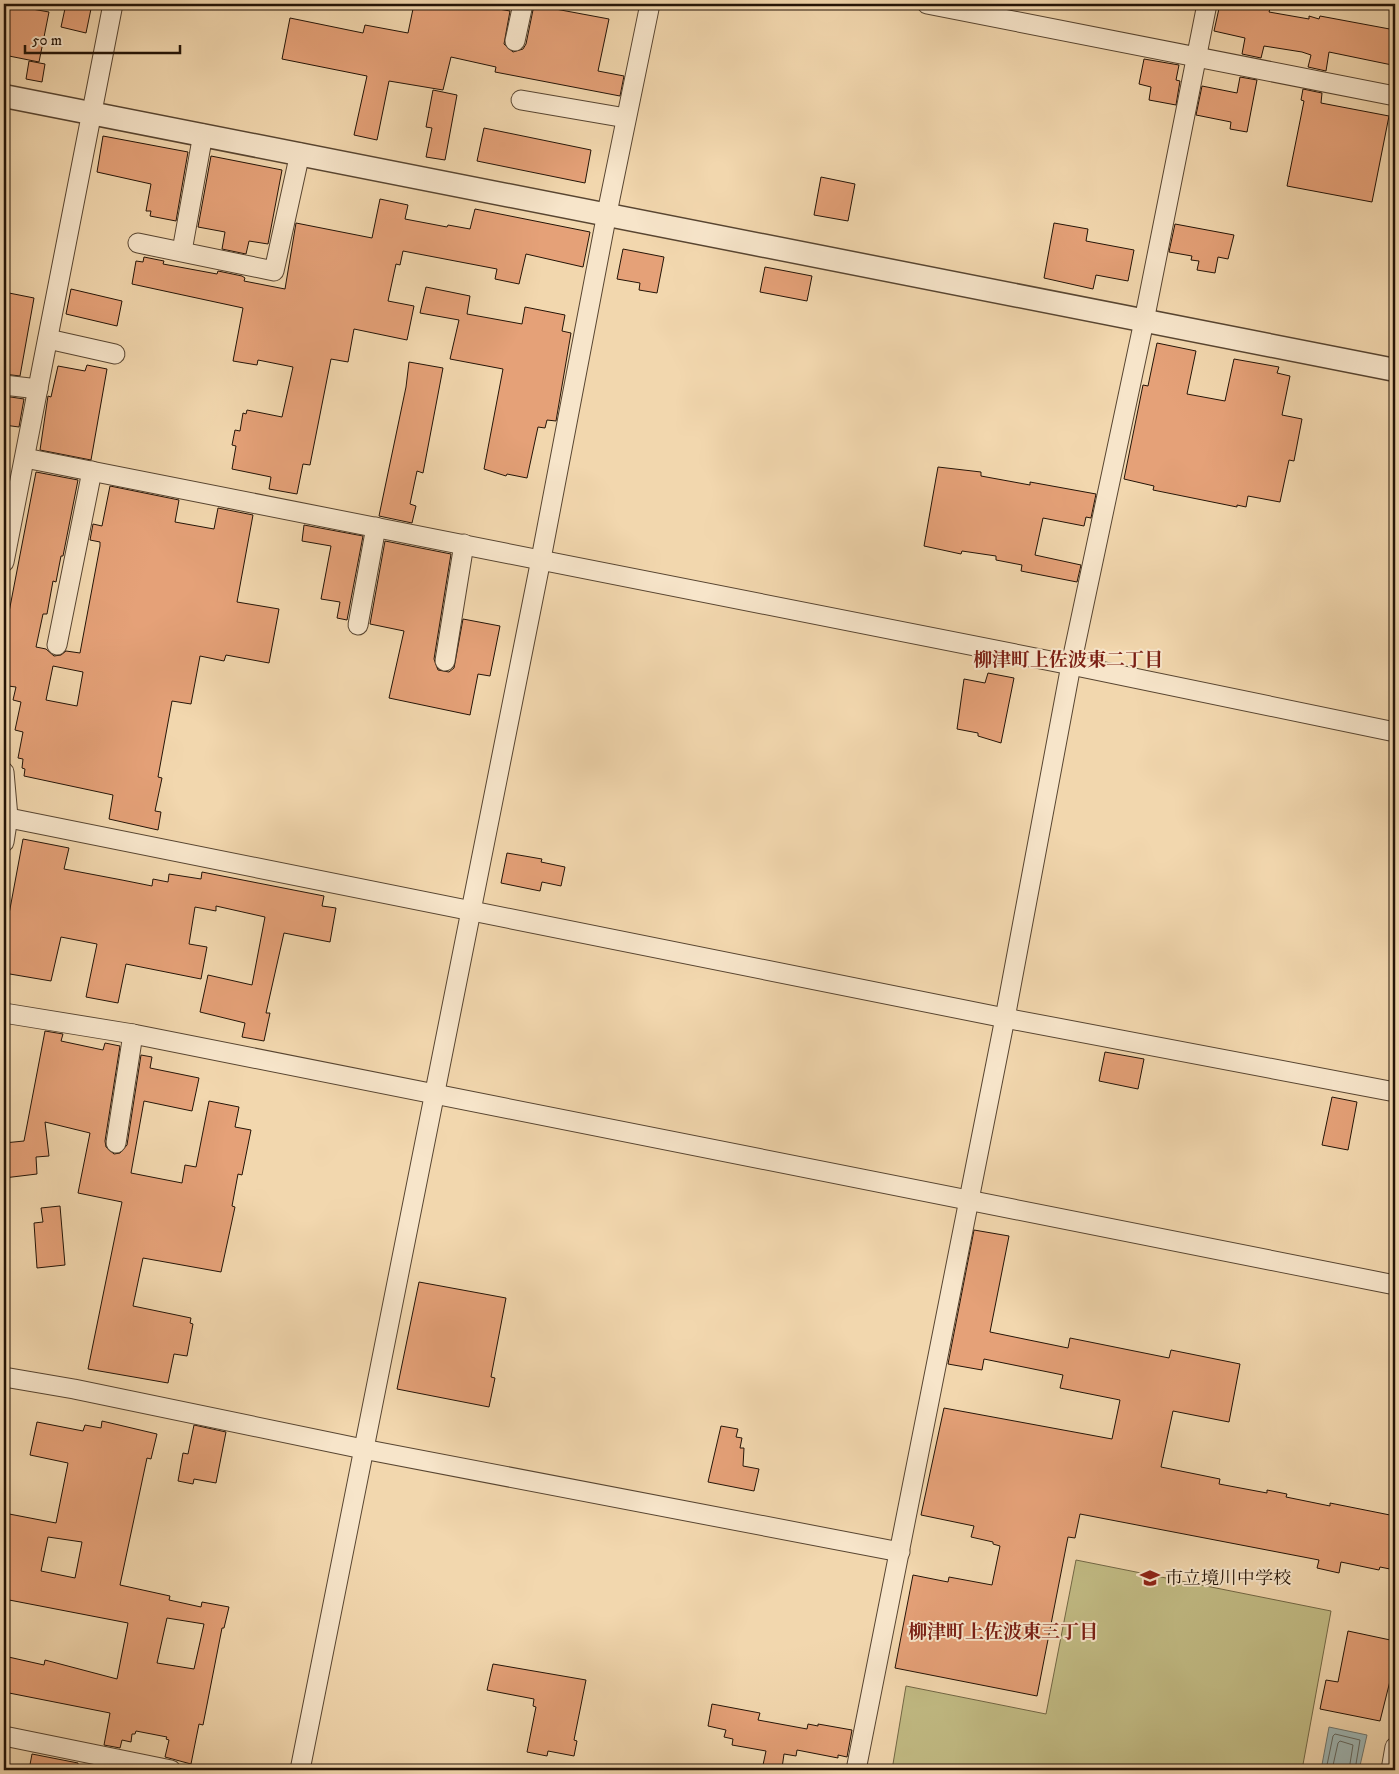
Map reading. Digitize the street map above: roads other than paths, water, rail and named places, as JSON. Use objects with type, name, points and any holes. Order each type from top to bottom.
[{"type":"street","points":[[4,562],[8,517],[25,458],[113,4]]},
{"type":"street","points":[[515,41],[523,4]]},
{"type":"street","points":[[300,1770],[433,1094],[541,559],[607,213],[650,4]]},
{"type":"street","points":[[927,4],[1395,96]]},
{"type":"street","points":[[856,1770],[1005,1018],[1071,665],[1144,321],[1207,4]]},
{"type":"street","points":[[4,96],[607,213],[1395,370]]},
{"type":"street","points":[[521,100],[626,118]]},
{"type":"street","points":[[182,250],[203,134]]},
{"type":"street","points":[[138,243],[182,250],[274,272],[300,153]]},
{"type":"street","points":[[48,339],[115,354]]},
{"type":"street","points":[[4,384],[38,389]]},
{"type":"street","points":[[25,458],[1071,665],[1395,732]]},
{"type":"street","points":[[57,645],[92,471]]},
{"type":"street","points":[[358,625],[376,527]]},
{"type":"street","points":[[445,661],[464,544]]},
{"type":"street","points":[[4,772],[6,817],[4,842]]},
{"type":"street","points":[[6,817],[1005,1018],[1395,1092]]},
{"type":"street","points":[[4,1013],[134,1034],[1395,1285]]},
{"type":"street","points":[[116,1143],[134,1034]]},
{"type":"street","points":[[4,1377],[74,1389],[363,1449],[900,1552]]},
{"type":"street","points":[[4,1736],[171,1770]]},
{"type":"street","points":[[1391,1770],[1395,1747]]},
{"type":"water","points":[[1329,1727],[1367,1735],[1359,1770],[1321,1770]]},
{"type":"place","name":"市立境川中学校","points":[[1150,1578]]},
{"type":"district","name":"柳津町上佐波東二丁目","points":[[1068,659]]},
{"type":"district","name":"柳津町上佐波東三丁目","points":[[1003,1631]]}]
